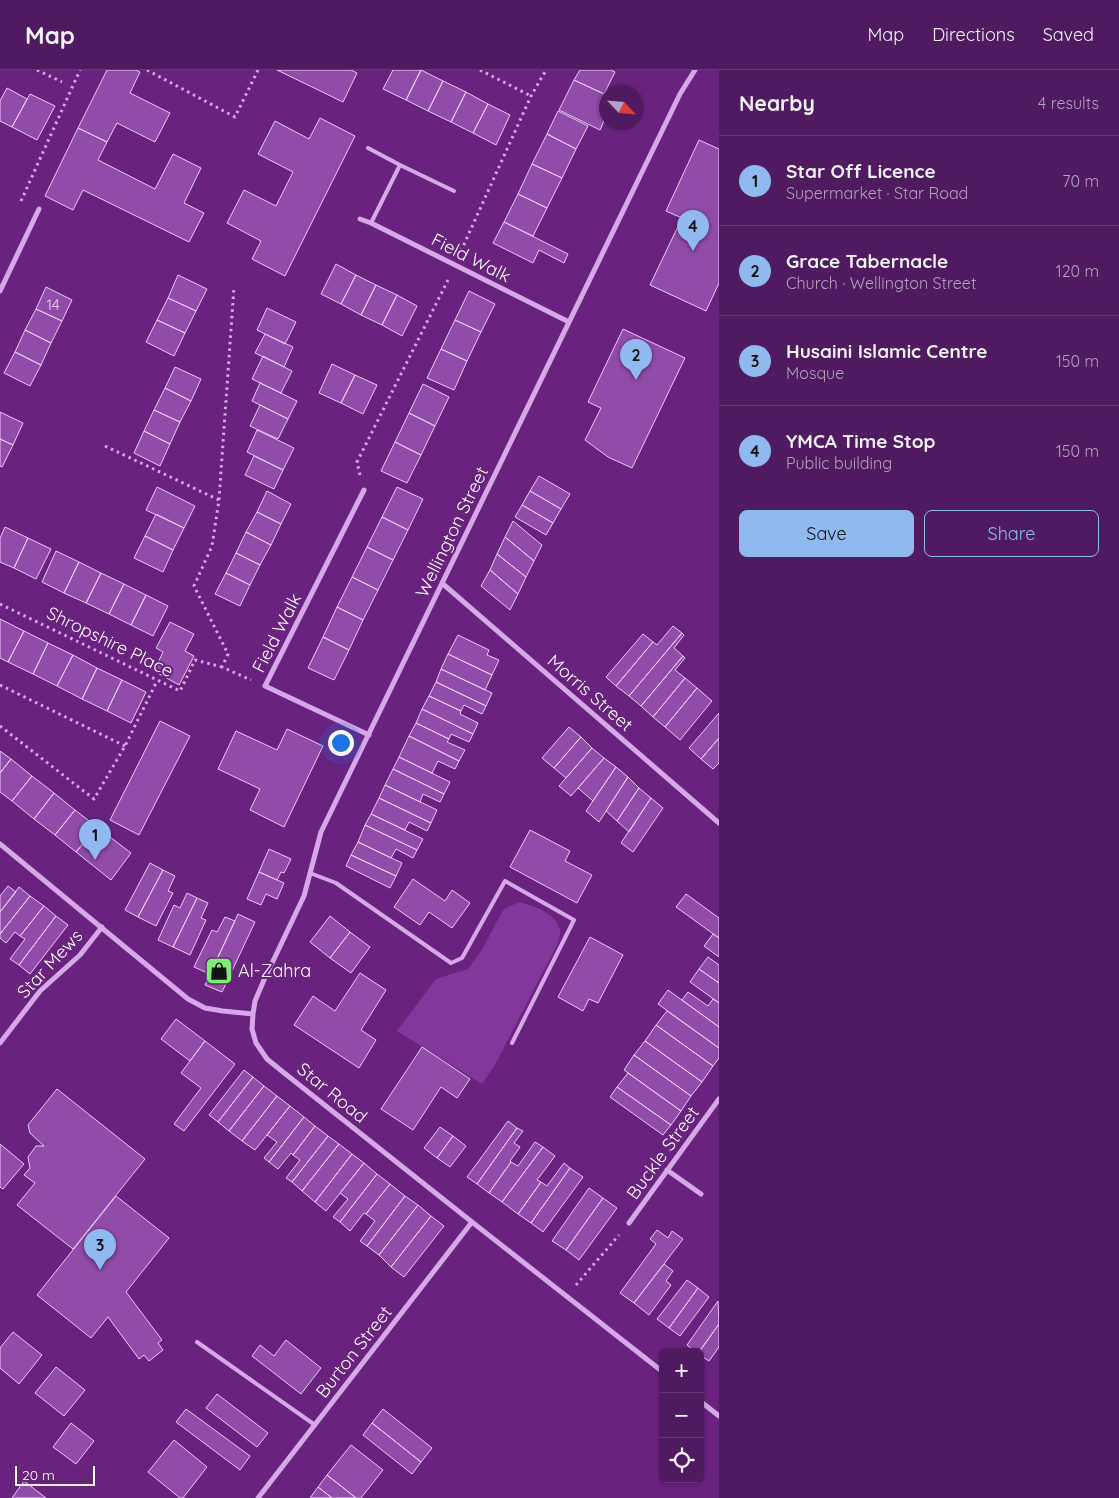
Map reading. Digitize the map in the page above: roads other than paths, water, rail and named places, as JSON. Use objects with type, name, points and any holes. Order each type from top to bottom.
[{"type":"street","name":"Wellington Street","points":[[253,1014],[255,1000],[304,896],[321,832],[680,94],[695,70]]},
{"type":"street","points":[[0,291],[39,209]]},
{"type":"street","name":"Field Walk","points":[[360,219],[570,322]]},
{"type":"street","name":"Field Walk","points":[[364,490],[265,686],[369,735]]},
{"type":"street","name":"Morris Street","points":[[442,584],[719,823]]},
{"type":"street","points":[[0,844],[188,1000],[205,1008],[253,1014]]},
{"type":"street","name":"Star Mews","points":[[0,1043],[40,991],[80,955],[102,927]]},
{"type":"street","name":"Star Road","points":[[253,1014],[252,1029],[256,1044],[267,1059],[659,1369]]},
{"type":"street","name":"Buckle Street","points":[[629,1222],[719,1099]]},
{"type":"street","points":[[667,1170],[701,1194]]},
{"type":"street","name":"Burton Street","points":[[258,1498],[472,1222]]},
{"type":"street","points":[[704,1404],[719,1416]]},
{"type":"lane","points":[[368,148],[454,191]]},
{"type":"lane","points":[[371,223],[400,165]]},
{"type":"lane","points":[[310,873],[336,884],[451,962],[462,958],[505,881],[574,920],[512,1043]]},
{"type":"lane","points":[[197,1342],[315,1425]]},
{"type":"place","name":"YMCA Time Stop","points":[[693,251]]},
{"type":"place","name":"Grace Tabernacle","points":[[636,380]]},
{"type":"place","name":"Star Off Licence","points":[[95,860]]},
{"type":"place","name":"Al-Zahra","points":[[219,971]]},
{"type":"place","name":"Husaini Islamic Centre","points":[[100,1270]]}]
